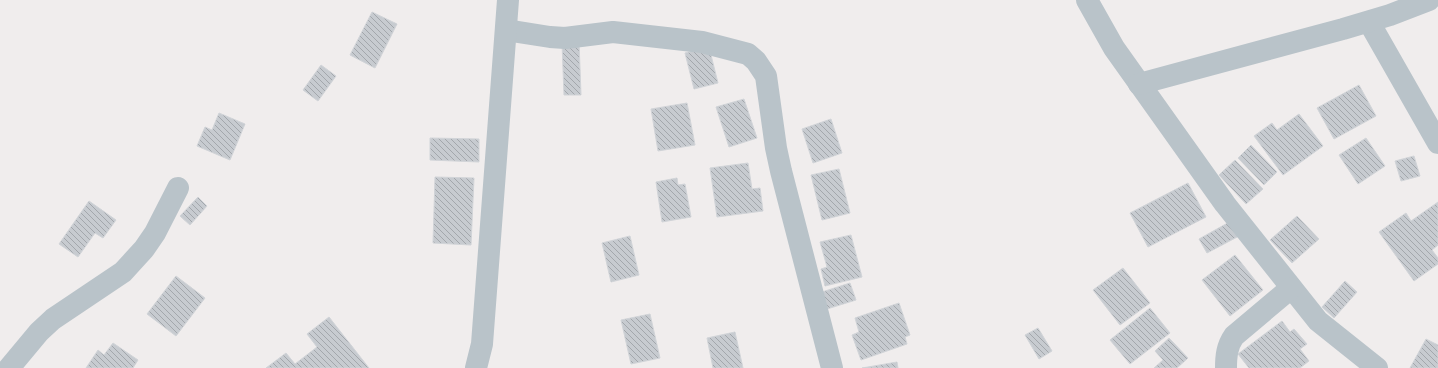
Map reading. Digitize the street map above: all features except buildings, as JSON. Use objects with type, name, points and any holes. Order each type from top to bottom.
[{"type":"street","points":[[476,368],[482,344],[508,0]]},
{"type":"street","points":[[1087,0],[1114,48],[1224,204],[1318,321],[1377,368]]},
{"type":"street","points":[[1139,84],[1369,22],[1429,0]]},
{"type":"street","points":[[1369,22],[1438,143]]},
{"type":"street","points":[[506,30],[550,38],[566,38],[613,32],[702,42],[748,54],[756,61],[766,76],[776,148],[781,171],[832,368]]},
{"type":"street","points":[[8,368],[29,343],[49,324],[73,305],[123,272],[134,261],[155,233],[178,188]]},
{"type":"street","points":[[1226,368],[1227,351],[1234,336],[1291,288]]}]
